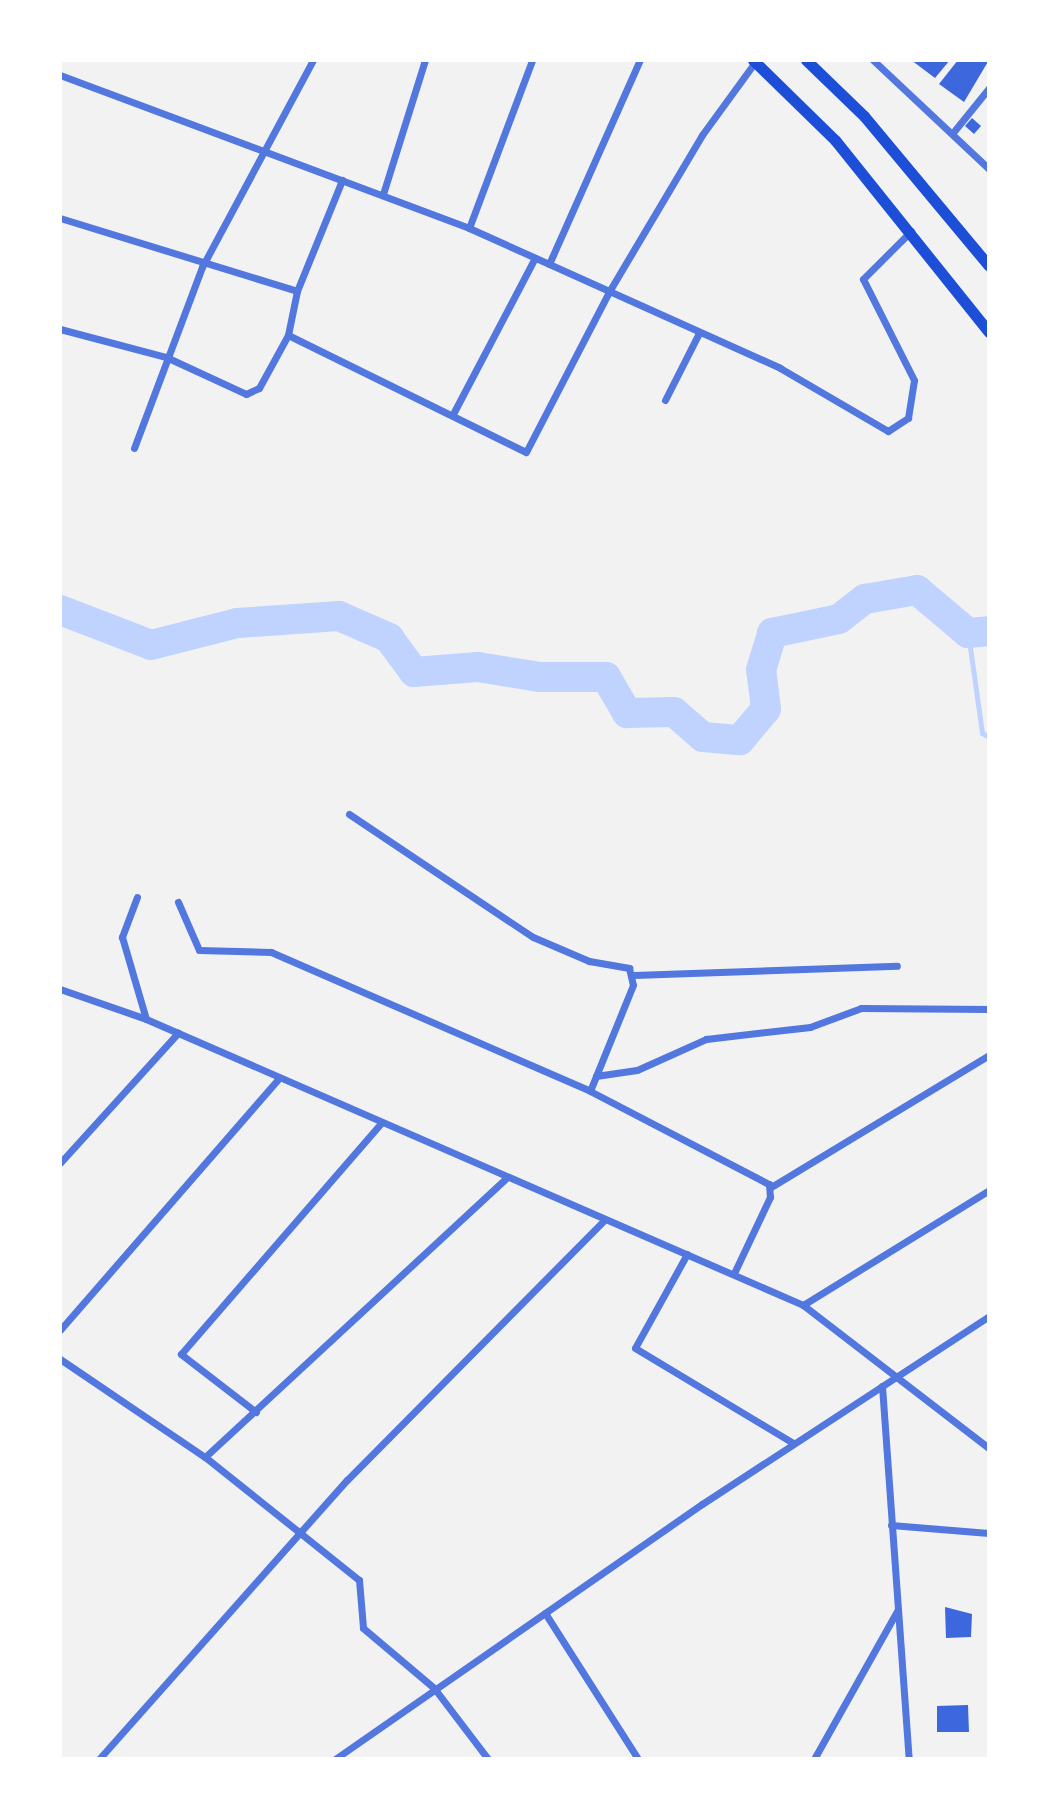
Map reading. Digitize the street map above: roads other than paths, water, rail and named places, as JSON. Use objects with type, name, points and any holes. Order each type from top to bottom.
[{"type":"highway","points":[[806,60],[874,127],[989,266]]},
{"type":"highway","points":[[754,61],[835,140],[989,332]]},
{"type":"street","points":[[134,448],[202,267],[261,151],[313,60]]},
{"type":"street","points":[[383,194],[425,60]]},
{"type":"street","points":[[469,228],[532,60]]},
{"type":"street","points":[[549,264],[640,60]]},
{"type":"street","points":[[873,60],[955,130],[989,169]]},
{"type":"street","points":[[288,335],[454,412],[529,451],[610,290],[702,135],[754,61]]},
{"type":"street","points":[[60,75],[469,228],[780,368],[888,431],[898,429],[912,406],[911,367],[863,279],[911,231]]},
{"type":"street","points":[[955,130],[989,88]]},
{"type":"street","points":[[60,329],[166,357],[246,394],[259,388],[288,335],[297,291],[342,180]]},
{"type":"street","points":[[60,218],[202,267],[297,291]]},
{"type":"street","points":[[454,412],[535,258]]},
{"type":"street","points":[[665,400],[699,333]]},
{"type":"street","points":[[349,814],[533,937],[634,975],[897,966]]},
{"type":"street","points":[[137,897],[122,937],[146,1019]]},
{"type":"street","points":[[178,902],[199,950],[271,952],[590,1091],[771,1187]]},
{"type":"street","points":[[590,1091],[634,975]]},
{"type":"street","points":[[60,999],[63,990],[146,1019],[505,1179],[734,1273],[803,1305],[893,1378],[989,1448]]},
{"type":"street","points":[[596,1076],[637,1070],[706,1039],[810,1027],[861,1008],[989,1009]]},
{"type":"street","points":[[60,1163],[178,1033]]},
{"type":"street","points":[[734,1273],[771,1187],[989,1055]]},
{"type":"street","points":[[60,1330],[278,1079]]},
{"type":"street","points":[[256,1412],[181,1354],[381,1123]]},
{"type":"street","points":[[205,1457],[505,1179]]},
{"type":"street","points":[[803,1305],[989,1190]]},
{"type":"street","points":[[99,1759],[301,1533],[604,1220]]},
{"type":"street","points":[[687,1254],[635,1348],[793,1443]]},
{"type":"street","points":[[335,1759],[793,1443],[989,1316]]},
{"type":"street","points":[[60,1359],[205,1457],[359,1580],[363,1628],[434,1688],[488,1759]]},
{"type":"street","points":[[882,1386],[909,1759]]},
{"type":"street","points":[[891,1525],[989,1533]]},
{"type":"street","points":[[814,1759],[898,1610]]},
{"type":"street","points":[[545,1613],[638,1759]]},
{"type":"waterway","points":[[60,610],[151,645],[237,623],[339,616],[389,638],[414,672],[478,667],[540,677],[606,677],[627,713],[674,712],[703,737],[740,740],[766,709],[761,670],[772,633],[839,619],[865,599],[917,590],[968,633],[989,631]]},
{"type":"waterway","points":[[968,633],[982,733],[989,737]]}]
